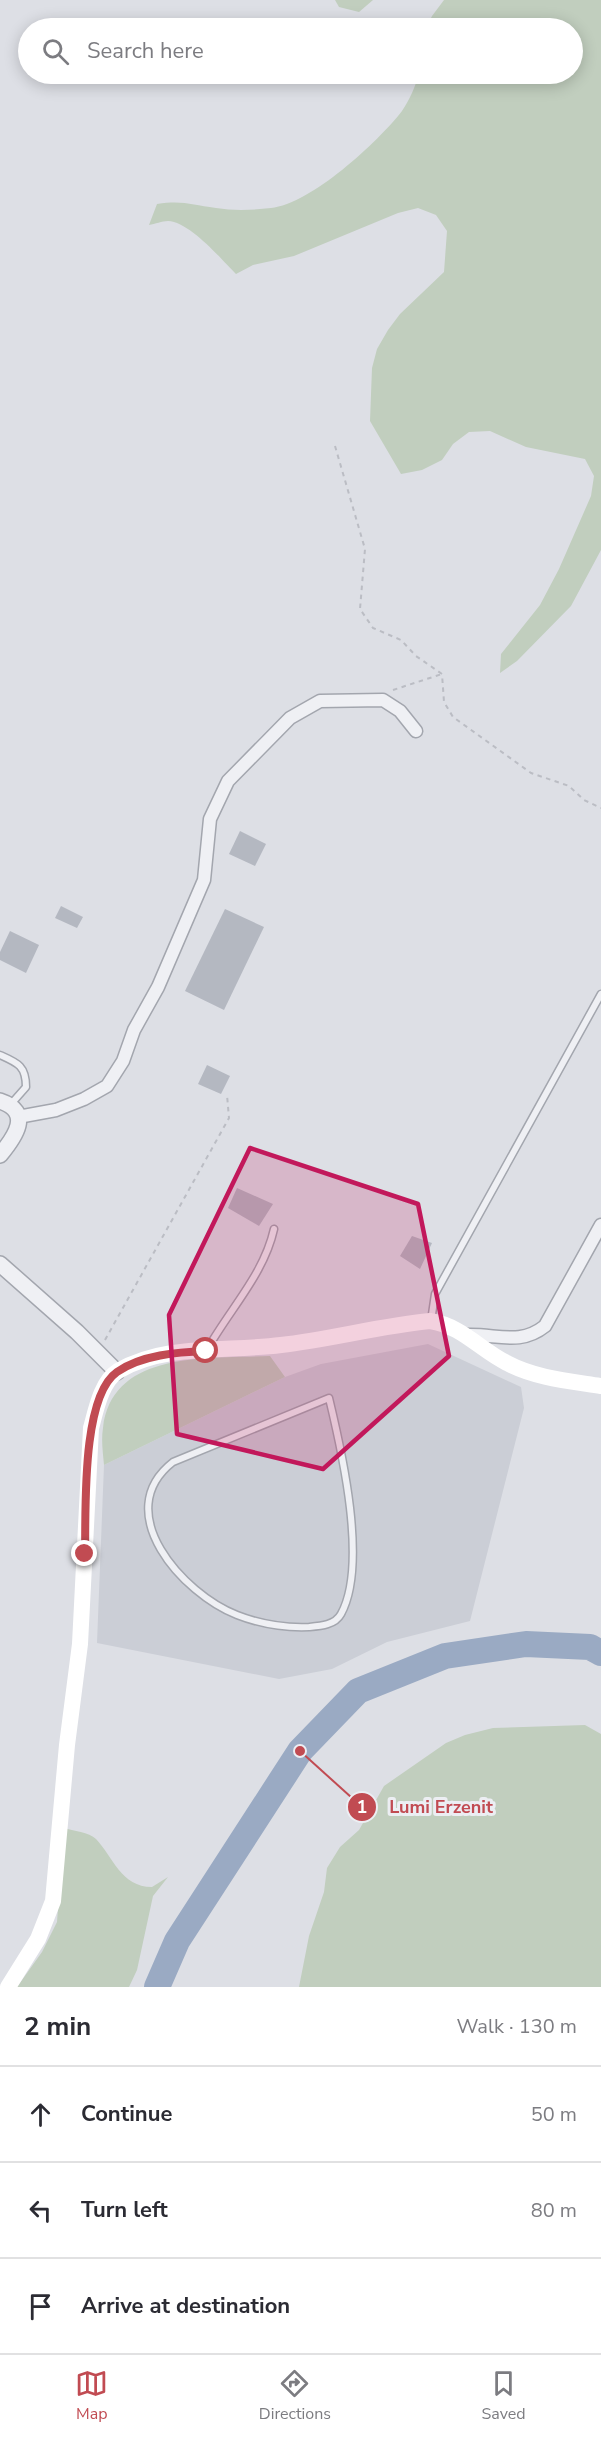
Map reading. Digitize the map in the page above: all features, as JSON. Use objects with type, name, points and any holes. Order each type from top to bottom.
[{"type":"main road","points":[[8,1987],[38,1940],[53,1901],[62,1794],[80,1644],[90,1428],[99,1399],[117,1372],[162,1356],[279,1346],[430,1321],[447,1324],[468,1335],[484,1349],[508,1364],[540,1376],[601,1386]]},
{"type":"street","points":[[0,1155],[15,1136],[19,1126],[10,1108],[56,1110],[84,1099],[107,1086],[123,1061],[204,880],[210,819],[228,781],[290,718],[320,701],[383,700],[399,711],[416,731]]},
{"type":"street","points":[[468,1335],[500,1339],[523,1337],[534,1334],[545,1326],[601,1225]]},
{"type":"street","points":[[0,1264],[117,1372]]},
{"type":"lane","points":[[430,1321],[435,1294],[601,994]]},
{"type":"lane","points":[[0,1055],[21,1064],[26,1073],[26,1087],[10,1108]]},
{"type":"lane","points":[[206,1351],[238,1305],[270,1245],[273,1229]]},
{"type":"lane","points":[[329,1398],[349,1498],[353,1570],[350,1593],[341,1616],[324,1625],[295,1627],[264,1624],[235,1615],[204,1595],[175,1570],[155,1543],[148,1512],[148,1499],[153,1486],[160,1472],[173,1462],[329,1398]]},
{"type":"path","points":[[334,446],[365,549],[360,609],[373,628],[401,640],[416,656],[442,674]]},
{"type":"path","points":[[383,700],[387,692],[442,674]]},
{"type":"path","points":[[442,674],[444,702],[453,717],[531,773],[569,786],[584,800],[601,808]]},
{"type":"path","points":[[98,1353],[229,1118],[227,1095]]},
{"type":"highlighted area","points":[[250,1148],[418,1204],[449,1356],[323,1469],[177,1434],[169,1315]]},
{"type":"shaded area","points":[[428,1344],[521,1387],[524,1408],[470,1621],[387,1642],[332,1669],[279,1679],[97,1643],[104,1465],[285,1377],[321,1364]]},
{"type":"green space","points":[[335,0],[373,0],[359,12],[339,7]]},
{"type":"green space","points":[[444,0],[601,0],[601,550],[571,606],[517,661],[500,673],[501,654],[540,605],[559,569],[591,496],[594,476],[585,459],[526,447],[490,431],[469,432],[453,444],[442,460],[422,470],[401,474],[370,421],[372,368],[377,349],[400,314],[444,272],[447,231],[436,215],[418,208],[398,213],[294,256],[253,265],[236,274],[205,242],[186,228],[168,221],[149,225],[157,204],[181,203],[251,210],[287,204],[305,196],[342,170],[377,139],[402,111],[415,84],[583,84],[583,18],[431,18]]},
{"type":"green space","points":[[270,1356],[285,1377],[104,1465],[103,1428],[110,1402],[125,1384],[144,1371],[194,1359]]},
{"type":"green space","points":[[585,1725],[601,1734],[601,1987],[299,1987],[309,1936],[324,1892],[327,1868],[340,1847],[359,1830],[384,1786],[446,1743],[465,1735],[493,1728]]},
{"type":"green space","points":[[64,1828],[85,1833],[96,1839],[125,1877],[141,1886],[152,1887],[168,1877],[153,1896],[137,1970],[129,1987],[17,1987],[42,1952],[57,1922]]},
{"type":"building","points":[[240,831],[266,844],[255,866],[229,854]]},
{"type":"building","points":[[61,906],[83,917],[77,928],[55,918]]},
{"type":"building","points":[[225,909],[264,927],[224,1010],[185,991]]},
{"type":"building","points":[[10,931],[39,945],[26,973],[0,960],[0,952]]},
{"type":"building","points":[[207,1065],[230,1076],[221,1094],[198,1084]]},
{"type":"building","points":[[237,1188],[273,1204],[259,1226],[228,1208]]},
{"type":"building","points":[[412,1236],[432,1243],[420,1269],[400,1256]]},
{"type":"waterway","points":[[157,1987],[177,1941],[300,1751],[358,1691],[445,1656],[526,1644],[590,1647],[601,1653]]},
{"type":"place","name":"Lumi Erzenit","points":[[300,1751]]},
{"type":"route","points":[[85,1554],[90,1428],[99,1399],[108,1382],[117,1372],[139,1363],[184,1352],[206,1351]]}]
